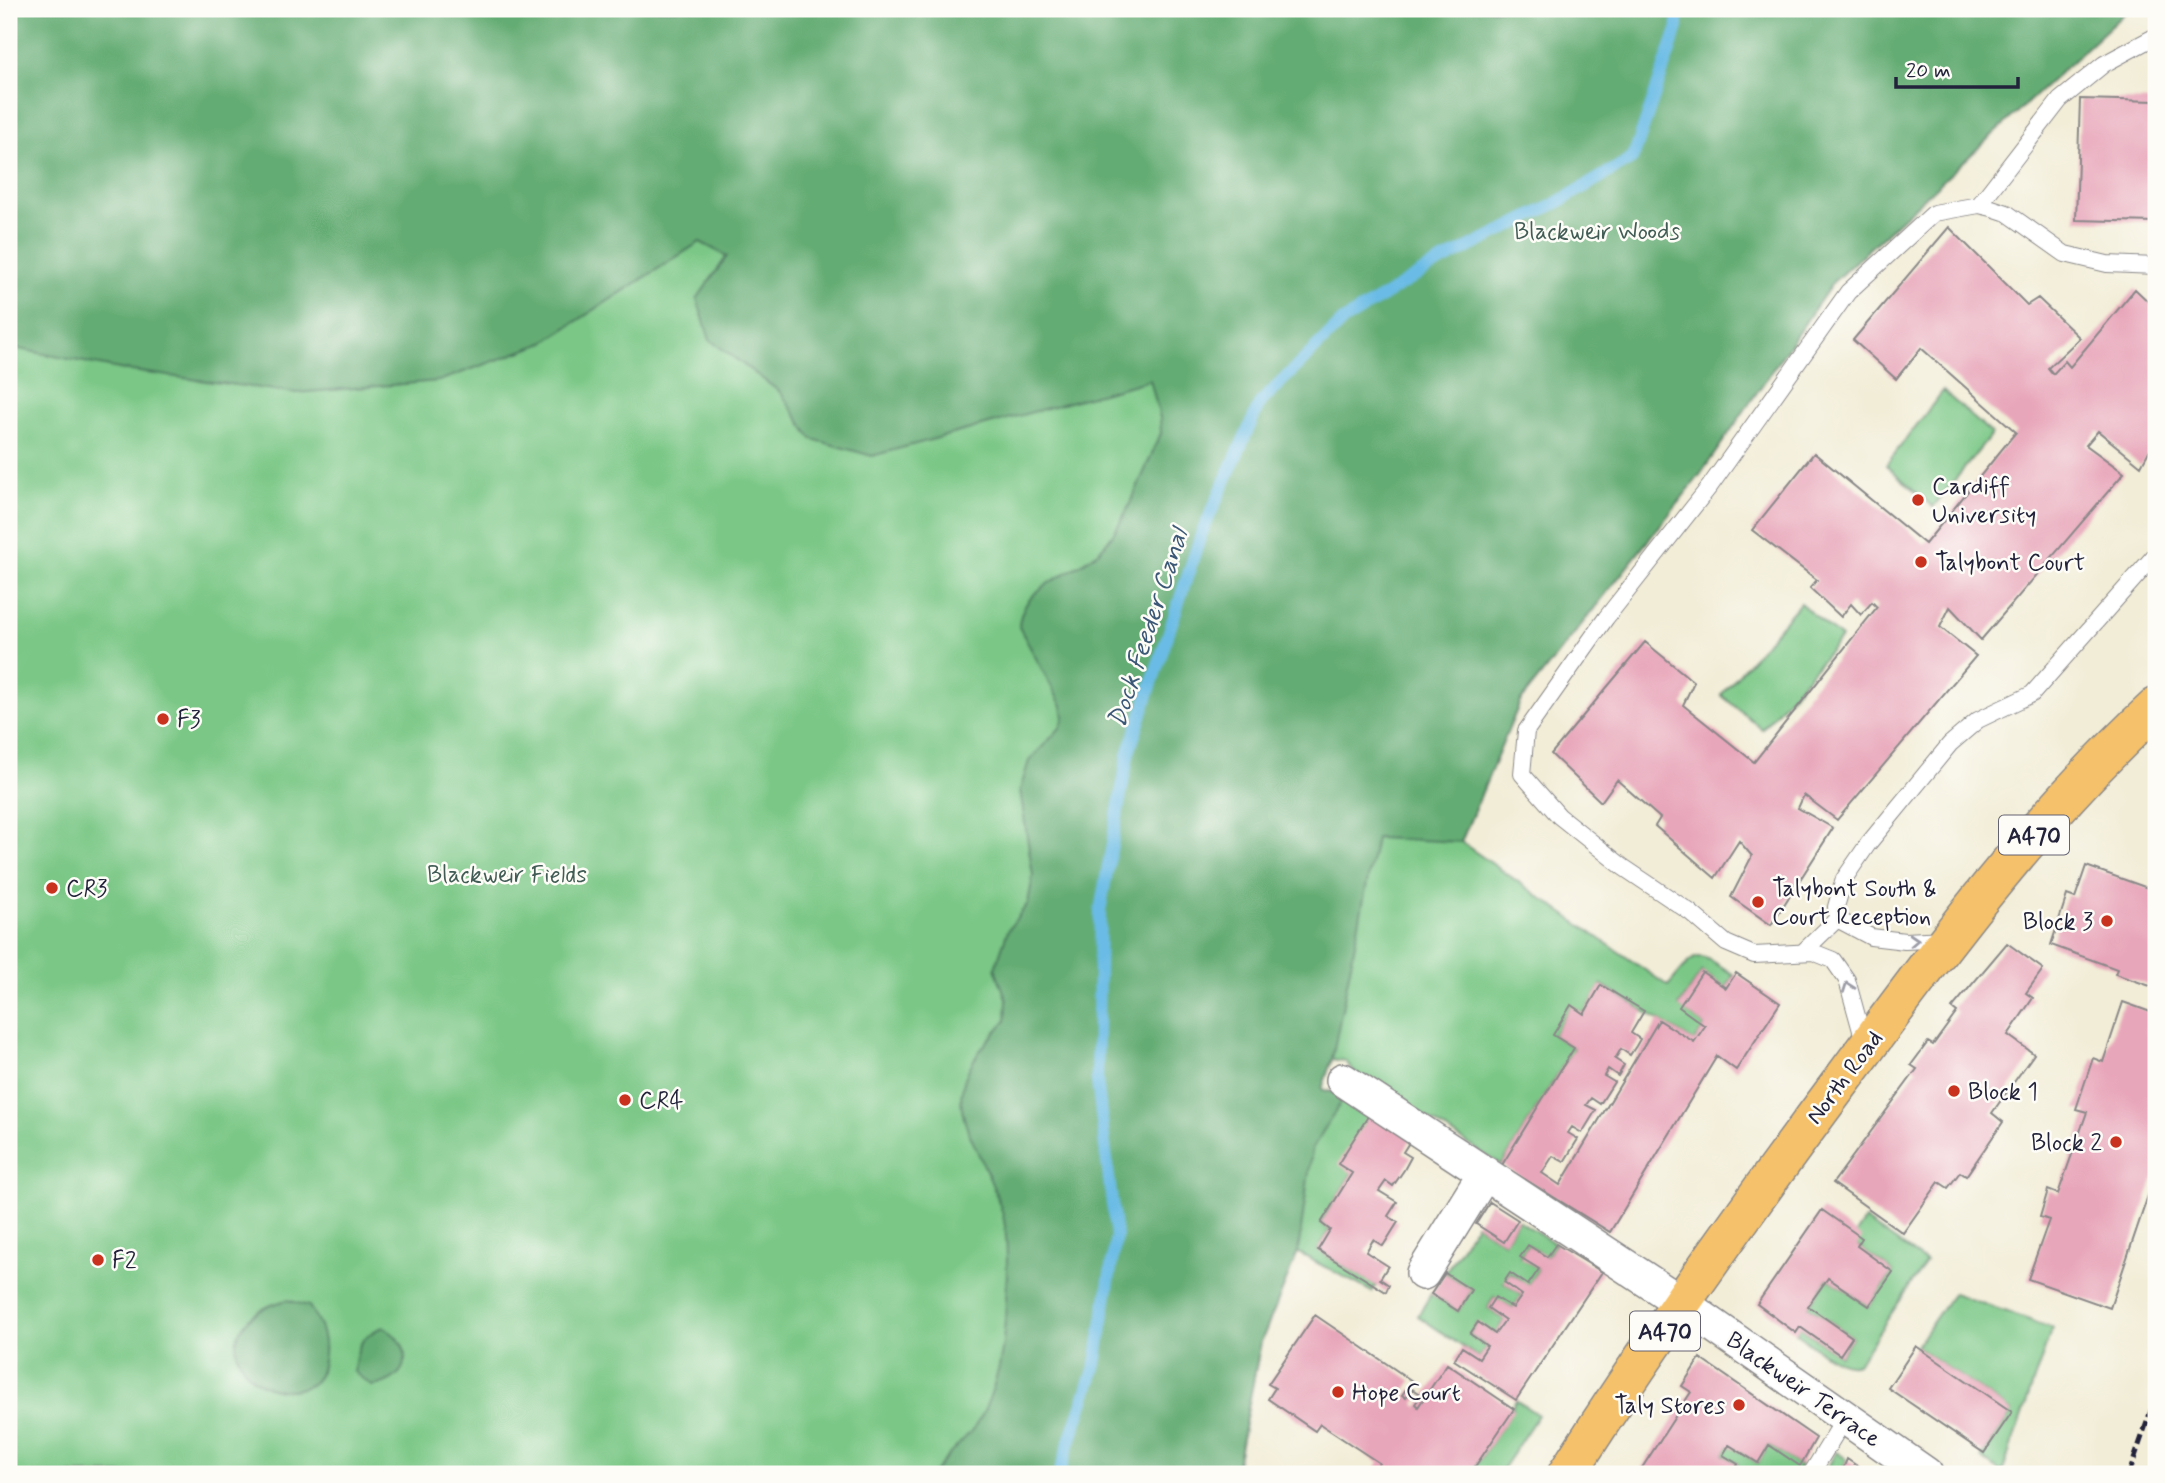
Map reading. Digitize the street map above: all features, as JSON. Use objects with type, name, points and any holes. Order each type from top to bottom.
[{"type":"main road","name":"North Road","points":[[1567,1474],[1762,1187],[1948,939],[2061,804],[2156,707]]},
{"type":"street","name":"Blackweir Terrace","points":[[1343,1080],[1683,1304],[1926,1474]]},
{"type":"street","points":[[1423,1273],[1485,1173]]},
{"type":"lane","points":[[1979,205],[2060,100],[2104,64],[2156,36]]},
{"type":"lane","points":[[1866,1047],[1847,981],[1833,960],[1803,951],[1754,954],[1726,943],[1690,912],[1559,816],[1522,774],[1526,731],[1606,618],[1710,486],[1848,292],[1934,213],[1979,205],[2007,213],[2065,254],[2108,264],[2156,266]]},
{"type":"lane","points":[[1837,919],[1836,907],[1844,878],[1868,844],[1950,744],[1978,720],[2032,694],[2156,554]]},
{"type":"lane","points":[[1803,951],[1837,919]]},
{"type":"lane","points":[[1837,919],[1871,937],[1905,941],[1948,939]]},
{"type":"lane","points":[[1811,1474],[1845,1418]]},
{"type":"green space","name":"Blackweir Fields","points":[[9,9],[2129,9],[1833,282],[1700,475],[1520,702],[1461,842],[1668,986],[1691,960],[1697,957],[1711,960],[1734,975],[1726,988],[1702,972],[1679,1006],[1705,1026],[1694,1042],[1602,985],[1584,1014],[1571,1006],[1553,1035],[1574,1048],[1502,1165],[1355,1073],[1345,1061],[1332,1059],[1322,1089],[1345,1096],[1370,1113],[1352,1173],[1321,1223],[1330,1230],[1318,1250],[1376,1285],[1372,1292],[1297,1252],[1261,1342],[1235,1474],[9,1474]]},
{"type":"green space","name":"Blackweir Woods","points":[[9,9],[2129,9],[1833,282],[1700,475],[1520,702],[1461,842],[1376,838],[1332,1059],[1322,1089],[1345,1096],[1312,1149],[1298,1252],[1261,1342],[1235,1474],[933,1474],[983,1413],[999,1367],[1004,1334],[1007,1265],[1005,1225],[991,1182],[963,1115],[961,1095],[967,1074],[981,1049],[1006,1021],[1007,1001],[995,968],[1008,930],[1028,903],[1033,876],[1020,790],[1029,761],[1060,728],[1064,717],[1062,706],[1019,627],[1022,612],[1039,590],[1101,549],[1119,524],[1135,494],[1161,433],[1150,380],[872,456],[812,439],[780,392],[710,340],[697,299],[727,256],[700,242],[541,344],[439,381],[296,393],[124,370],[9,347]]},
{"type":"green space","points":[[1943,391],[1992,434],[1933,507],[1886,465]]},
{"type":"green space","points":[[1800,603],[1841,638],[1762,729],[1721,695]]},
{"type":"green space","points":[[1518,1220],[1556,1244],[1547,1257],[1528,1245],[1520,1256],[1539,1269],[1528,1285],[1510,1273],[1504,1282],[1522,1295],[1513,1308],[1494,1297],[1488,1308],[1505,1320],[1495,1334],[1477,1323],[1470,1334],[1487,1346],[1479,1358],[1418,1316],[1431,1294],[1458,1311],[1471,1290],[1445,1273],[1476,1224],[1504,1242]]},
{"type":"green space","points":[[1865,1220],[1926,1262],[1858,1363],[1842,1363],[1796,1333],[1800,1327],[1840,1355],[1852,1337],[1808,1306],[1828,1278],[1869,1306],[1893,1272],[1857,1246],[1856,1234]]},
{"type":"green space","points":[[1953,1293],[2052,1328],[2002,1473],[1981,1458],[2012,1412],[1916,1346]]},
{"type":"green space","points":[[287,1300],[309,1306],[320,1327],[324,1357],[321,1370],[313,1383],[302,1388],[281,1390],[262,1384],[248,1373],[239,1359],[237,1342],[243,1326],[259,1311]]},
{"type":"green space","points":[[383,1327],[401,1343],[405,1361],[402,1370],[395,1377],[372,1386],[354,1372],[356,1356],[364,1339]]},
{"type":"green space","points":[[1516,1400],[1538,1415],[1499,1474],[1470,1474],[1513,1409],[1511,1408]]},
{"type":"green space","points":[[1729,1445],[1758,1463],[1769,1445],[1800,1466],[1796,1474],[1731,1474],[1738,1464],[1723,1455]]},
{"type":"green space","points":[[1836,1452],[1847,1459],[1841,1474],[1824,1474]]},
{"type":"building","points":[[2080,99],[2156,101],[2156,222],[2076,220]]},
{"type":"building","name":"Talybont Court","points":[[1949,227],[2027,305],[2038,298],[2080,338],[2048,368],[2053,374],[2065,361],[2070,367],[2135,289],[2156,309],[2156,438],[2141,466],[2098,431],[2086,445],[2124,473],[1981,640],[1950,607],[1940,627],[1976,656],[1837,820],[1804,795],[1798,808],[1833,828],[1771,925],[1731,897],[1752,856],[1739,841],[1715,878],[1655,826],[1660,818],[1617,780],[1601,802],[1551,754],[1645,642],[1694,682],[1683,705],[1754,762],[1877,607],[1872,602],[1861,615],[1851,604],[1841,617],[1810,588],[1817,580],[1752,530],[1814,453],[1925,544],[2016,432],[1921,348],[1896,379],[1853,340]]},
{"type":"building","name":"Block 3","points":[[2086,866],[2156,891],[2156,988],[2115,974],[2117,969],[2051,945],[2067,895],[2075,898]]},
{"type":"building","name":"Block 1","points":[[2007,943],[2043,969],[2026,993],[2033,998],[2008,1035],[2034,1054],[1992,1113],[2003,1122],[1966,1176],[1960,1172],[1948,1188],[1939,1182],[1903,1233],[1833,1183],[1917,1069],[1911,1065],[1928,1042],[1933,1045],[1957,1012],[1952,1008]]},
{"type":"building","points":[[1702,972],[1726,988],[1736,973],[1780,1003],[1736,1070],[1717,1056],[1610,1232],[1502,1165],[1574,1048],[1553,1035],[1571,1005],[1584,1014],[1601,985],[1644,1011],[1631,1033],[1640,1039],[1636,1046],[1630,1055],[1621,1049],[1615,1059],[1624,1065],[1618,1076],[1608,1069],[1604,1076],[1614,1082],[1600,1104],[1591,1098],[1586,1105],[1596,1110],[1582,1133],[1572,1127],[1568,1133],[1578,1139],[1564,1162],[1553,1156],[1542,1173],[1560,1185],[1659,1020],[1694,1042],[1705,1026],[1679,1007]]},
{"type":"building","name":"Block 2","points":[[2123,1002],[2156,1014],[2156,1172],[2110,1308],[2028,1279],[2049,1220],[2040,1217],[2048,1190],[2058,1194],[2087,1112],[2076,1109],[2093,1058],[2103,1062]]},
{"type":"building","points":[[1370,1113],[1412,1138],[1403,1152],[1411,1157],[1404,1170],[1393,1186],[1386,1181],[1379,1191],[1397,1202],[1388,1216],[1398,1222],[1383,1246],[1373,1240],[1366,1252],[1388,1266],[1380,1279],[1389,1285],[1386,1292],[1318,1250],[1330,1230],[1321,1223],[1352,1173],[1338,1164]]},
{"type":"building","points":[[1490,1202],[1518,1220],[1504,1242],[1476,1224]]},
{"type":"building","points":[[1822,1210],[1862,1238],[1857,1246],[1893,1272],[1869,1306],[1828,1278],[1808,1306],[1852,1337],[1840,1355],[1800,1327],[1796,1333],[1757,1304]]},
{"type":"building","points":[[1556,1244],[1602,1272],[1516,1400],[1454,1360],[1462,1347],[1479,1358],[1487,1346],[1470,1334],[1478,1322],[1495,1334],[1505,1320],[1488,1308],[1495,1297],[1513,1308],[1522,1295],[1504,1282],[1510,1273],[1528,1285],[1539,1269],[1520,1257],[1528,1245],[1547,1257]]},
{"type":"building","points":[[1445,1273],[1471,1290],[1458,1311],[1431,1294]]},
{"type":"building","name":"Hope Court","points":[[1315,1315],[1412,1381],[1402,1395],[1406,1398],[1412,1389],[1421,1395],[1415,1404],[1418,1407],[1447,1364],[1514,1409],[1470,1474],[1371,1474],[1379,1463],[1320,1424],[1315,1431],[1268,1399],[1275,1388],[1268,1384]]},
{"type":"building","points":[[1916,1346],[2012,1412],[1984,1453],[1888,1388]]},
{"type":"building","points":[[1700,1358],[1816,1438],[1800,1466],[1769,1445],[1758,1463],[1729,1445],[1723,1455],[1738,1464],[1731,1474],[1638,1474],[1691,1392],[1682,1386]]},
{"type":"building","points":[[1847,1459],[1869,1474],[1841,1474]]},
{"type":"waterway","name":"Dock Feeder Canal","points":[[1059,1474],[1096,1364],[1116,1236],[1097,1080],[1100,911],[1128,755],[1201,535],[1260,403],[1343,321],[1429,268],[1557,203],[1633,158],[1678,27],[1677,9]]},
{"type":"railway","points":[[2129,1474],[2156,1396]]},
{"type":"railway","points":[[2152,1474],[2156,1461]]},
{"type":"place","name":"Cardiff University","points":[[1918,500]]},
{"type":"place","name":"Talybont Court","points":[[1921,562]]},
{"type":"place","name":"F3","points":[[163,719]]},
{"type":"place","name":"CR3","points":[[52,888]]},
{"type":"place","name":"Talybont South & Court Reception","points":[[1758,902]]},
{"type":"place","name":"Block 3","points":[[2107,921]]},
{"type":"place","name":"Block 1","points":[[1954,1091]]},
{"type":"place","name":"CR4","points":[[625,1100]]},
{"type":"place","name":"Block 2","points":[[2116,1142]]},
{"type":"place","name":"F2","points":[[98,1260]]},
{"type":"place","name":"Hope Court","points":[[1338,1392]]},
{"type":"place","name":"Taly Stores","points":[[1739,1405]]}]
